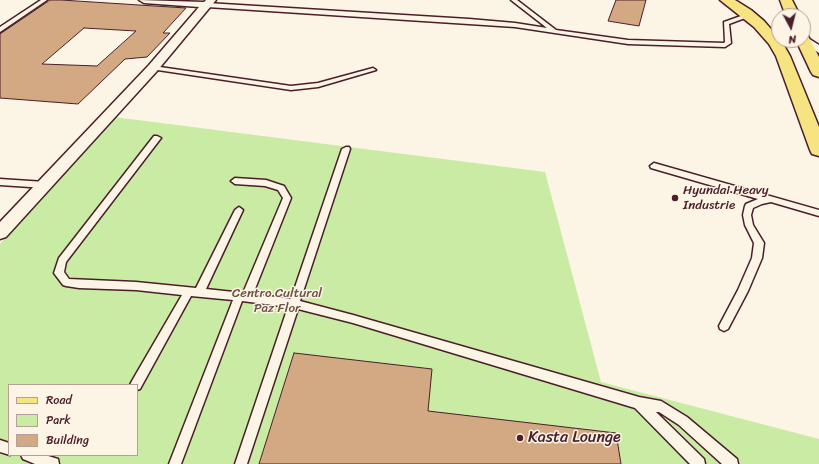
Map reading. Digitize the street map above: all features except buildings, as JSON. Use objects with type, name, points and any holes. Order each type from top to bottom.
[{"type":"main road","points":[[726,0],[746,13],[768,33],[784,56],[819,150]]},
{"type":"main road","points":[[807,48],[819,72]]},
{"type":"street","points":[[144,0],[209,2]]},
{"type":"street","points":[[0,233],[152,68],[209,2]]},
{"type":"lane","points":[[1,28],[44,0]]},
{"type":"lane","points":[[514,0],[554,31]]},
{"type":"lane","points":[[209,2],[515,25],[617,41],[718,46],[728,43],[726,23],[743,18],[746,13]]},
{"type":"lane","points":[[152,68],[291,88],[318,85],[373,70]]},
{"type":"lane","points":[[157,138],[72,246],[62,261],[59,273],[66,282],[79,284],[136,286],[295,304],[353,319],[639,403],[660,407],[683,421],[732,464]]},
{"type":"lane","points":[[241,464],[346,149]]},
{"type":"lane","points":[[654,166],[819,213]]},
{"type":"lane","points":[[175,464],[242,298],[287,198],[281,188],[266,183],[235,180]]},
{"type":"lane","points":[[0,182],[45,185]]},
{"type":"lane","points":[[724,326],[743,291],[757,258],[759,242],[749,225],[747,215],[749,206],[760,201],[774,200]]},
{"type":"lane","points":[[137,384],[194,292],[239,210]]},
{"type":"lane","points":[[639,403],[699,464]]},
{"type":"lane","points":[[30,456],[53,464]]},
{"type":"green space","name":"Centro Cultural Paz Flor","points":[[114,117],[545,172],[601,382],[819,439],[819,464],[0,464],[0,244]]},
{"type":"place","name":"Hyundai Heavy Industrie","points":[[675,198]]},
{"type":"place","name":"Kasta Lounge","points":[[520,438]]}]
